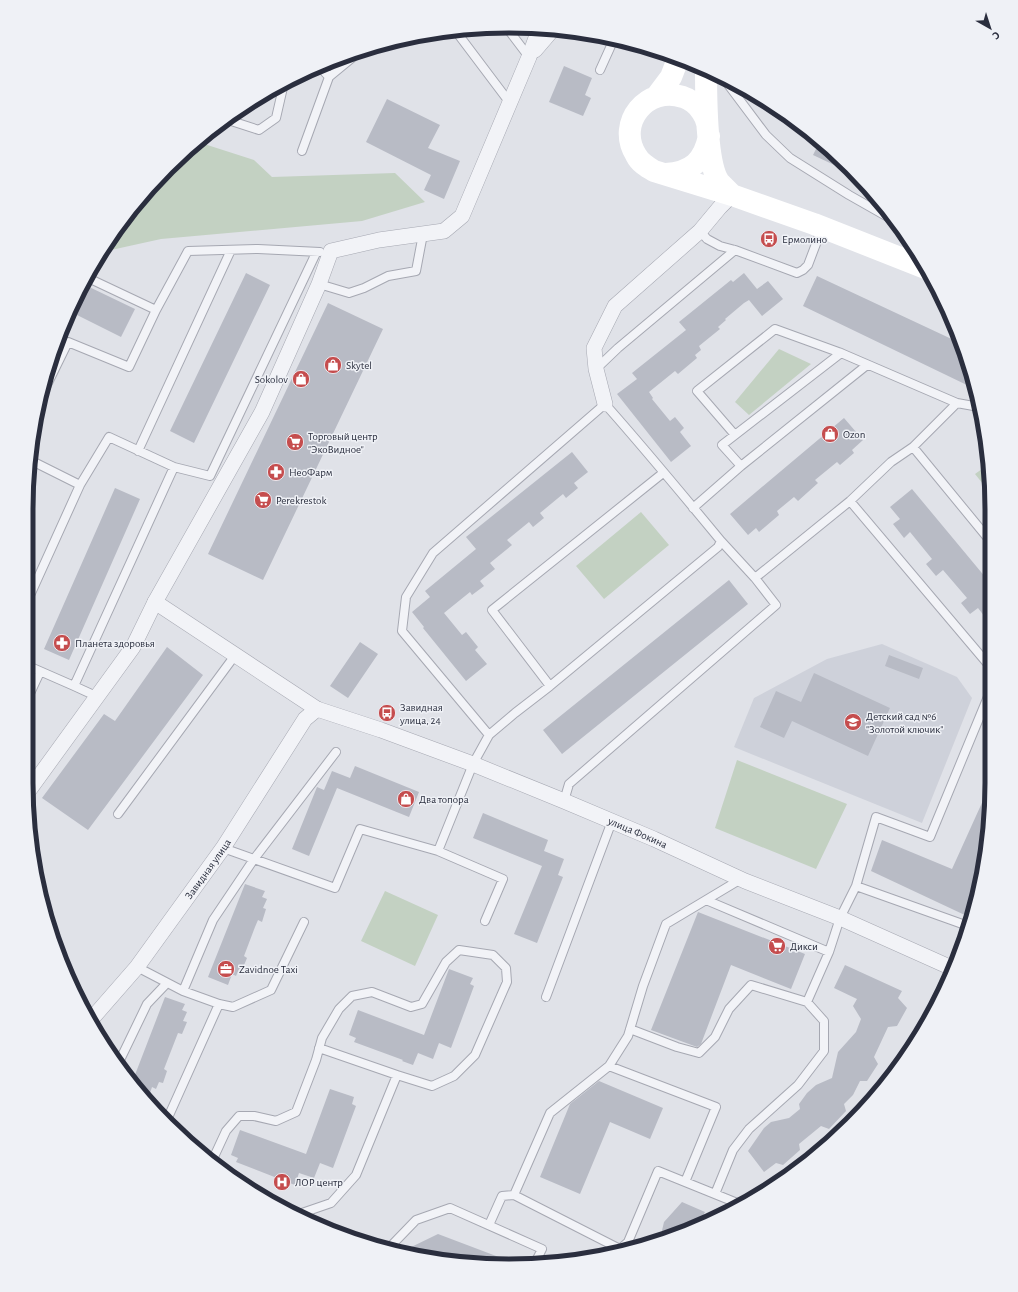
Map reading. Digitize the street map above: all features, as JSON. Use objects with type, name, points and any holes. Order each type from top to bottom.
[{"type":"street","points":[[33,785],[133,647],[155,602],[262,412],[319,284],[331,251],[379,240],[444,231],[462,216],[530,57],[538,34]]},
{"type":"street","points":[[530,57],[548,35]]},
{"type":"street","points":[[656,97],[671,77],[676,63]]},
{"type":"street","points":[[706,76],[708,129],[713,167],[719,181],[732,195]]},
{"type":"street","points":[[666,174],[678,173],[690,168],[700,160],[706,148],[708,129],[702,111],[695,104],[687,98],[667,94],[645,102],[637,111],[631,122],[629,133],[631,145],[636,156],[644,165],[654,171],[732,195],[913,258]]},
{"type":"street","points":[[605,404],[596,368],[594,348],[615,306],[700,231],[732,195]]},
{"type":"street","name":"улица Фокина","points":[[155,602],[236,654],[316,709],[381,730],[473,764],[564,801],[741,879],[840,918],[948,967]]},
{"type":"street","name":"Завидная улица","points":[[94,1016],[137,967],[223,848],[305,719],[316,709]]},
{"type":"lane","points":[[511,33],[530,57]]},
{"type":"lane","points":[[459,36],[510,103]]},
{"type":"lane","points":[[600,70],[612,44]]},
{"type":"lane","points":[[302,151],[329,77],[349,61]]},
{"type":"lane","points":[[323,71],[329,77]]},
{"type":"lane","points":[[731,88],[766,135],[790,158],[883,214]]},
{"type":"lane","points":[[233,121],[259,130],[276,118],[282,91]]},
{"type":"lane","points":[[700,231],[707,239],[720,246],[735,250],[796,273],[804,270],[808,265],[822,227]]},
{"type":"lane","points":[[319,284],[349,293],[364,288],[388,276],[416,271],[423,234]]},
{"type":"lane","points":[[53,373],[68,342],[129,367],[156,310],[188,251],[258,249],[316,252],[331,251]]},
{"type":"lane","points":[[138,451],[230,250]]},
{"type":"lane","points":[[596,368],[735,250]]},
{"type":"lane","points":[[33,589],[80,485],[109,437],[174,467],[210,476],[316,252]]},
{"type":"lane","points":[[92,280],[156,310]]},
{"type":"lane","points":[[735,435],[697,390],[775,329],[840,353],[957,403],[974,406]]},
{"type":"lane","points":[[741,466],[722,445],[840,353]]},
{"type":"lane","points":[[693,508],[741,466],[867,365]]},
{"type":"lane","points":[[755,578],[850,501],[891,462],[913,447],[957,403]]},
{"type":"lane","points":[[489,735],[402,631],[406,597],[433,553],[605,404],[721,541],[755,578],[776,605],[569,784],[564,801]]},
{"type":"lane","points":[[913,447],[985,535]]},
{"type":"lane","points":[[35,463],[80,485]]},
{"type":"lane","points":[[74,686],[174,467]]},
{"type":"lane","points":[[550,686],[492,610],[663,473]]},
{"type":"lane","points":[[850,501],[985,661]]},
{"type":"lane","points":[[438,851],[473,764],[489,735],[718,547],[721,541]]},
{"type":"lane","points":[[118,814],[236,654]]},
{"type":"lane","points":[[33,668],[98,697]]},
{"type":"lane","points":[[33,687],[40,672]]},
{"type":"lane","points":[[807,1002],[829,952],[840,918],[856,886],[876,817],[930,837],[985,704]]},
{"type":"lane","points":[[183,991],[213,920],[254,859],[336,752]]},
{"type":"lane","points":[[546,997],[612,821]]},
{"type":"lane","points":[[223,848],[334,888],[360,829],[438,851],[503,879],[486,921]]},
{"type":"lane","points":[[514,1195],[550,1114],[609,1066],[628,1036],[643,986],[666,924],[741,879]]},
{"type":"lane","points":[[856,886],[963,924]]},
{"type":"lane","points":[[706,900],[829,952]]},
{"type":"lane","points":[[137,967],[183,991],[219,1004],[233,1007],[271,990],[304,922]]},
{"type":"lane","points":[[214,1157],[226,1131],[239,1116],[254,1116],[276,1121],[296,1112],[322,1038],[339,1009],[352,996],[372,992],[410,1007],[422,1004],[446,962],[459,950],[493,955],[506,968],[507,982],[475,1055],[454,1076],[432,1086],[319,1048]]},
{"type":"lane","points":[[121,1058],[147,1004],[167,983]]},
{"type":"lane","points":[[630,1029],[677,1048],[699,1053],[714,1037],[729,1009],[752,985],[807,1002],[824,1022],[824,1051],[798,1085],[749,1129],[733,1150],[715,1194]]},
{"type":"lane","points":[[169,1116],[219,1004]]},
{"type":"lane","points":[[609,1066],[716,1107],[685,1182]]},
{"type":"lane","points":[[304,1212],[332,1203],[356,1175],[396,1075]]},
{"type":"lane","points":[[625,1245],[628,1242],[658,1172],[734,1202]]},
{"type":"lane","points":[[488,1225],[502,1196],[514,1195],[613,1247]]},
{"type":"lane","points":[[392,1244],[416,1220],[450,1208],[542,1249],[537,1258]]},
{"type":"shaded area","name":"Детский сад №6 \"Золотой ключик\"","points":[[882,644],[957,677],[972,698],[922,823],[734,747],[754,698],[827,659]]},
{"type":"green space","points":[[204,144],[254,160],[272,177],[395,173],[425,202],[362,221],[161,239],[110,250],[131,219],[151,195],[172,172]]},
{"type":"green space","points":[[779,349],[811,364],[749,415],[735,402]]},
{"type":"green space","points":[[983,468],[984,486],[975,474]]},
{"type":"green space","points":[[641,512],[669,545],[604,599],[576,566]]},
{"type":"green space","points":[[737,760],[847,804],[816,869],[715,828]]},
{"type":"green space","points":[[385,891],[438,915],[415,966],[361,941]]},
{"type":"building","points":[[564,66],[592,78],[585,95],[591,98],[583,116],[549,102]]},
{"type":"building","points":[[387,99],[440,125],[428,148],[460,161],[444,199],[424,190],[431,175],[366,142]]},
{"type":"building","points":[[817,146],[843,169],[813,155]]},
{"type":"building","points":[[246,273],[270,285],[194,443],[170,431]]},
{"type":"building","points":[[744,273],[757,289],[768,281],[783,299],[762,316],[749,300],[744,303],[725,319],[726,320],[718,327],[720,329],[699,346],[701,350],[695,355],[697,358],[678,374],[675,371],[649,392],[653,398],[652,399],[670,421],[675,417],[684,428],[680,432],[691,446],[671,462],[617,394],[637,379],[632,373],[686,330],[679,322],[731,280],[733,282]]},
{"type":"building","points":[[817,276],[954,340],[969,386],[803,306]]},
{"type":"building","points":[[88,287],[135,309],[121,337],[75,314]]},
{"type":"building","name":"Торговый центр \"ЭкоВидное\"","points":[[328,303],[383,329],[263,580],[208,554]]},
{"type":"building","points":[[844,418],[863,440],[852,450],[854,453],[840,465],[837,462],[815,480],[818,483],[798,501],[794,497],[777,511],[779,515],[759,532],[756,528],[748,535],[730,514]]},
{"type":"building","points":[[572,452],[588,472],[574,483],[578,488],[566,498],[563,494],[540,513],[544,518],[533,527],[529,522],[507,540],[512,545],[490,563],[495,569],[480,581],[484,586],[472,595],[470,592],[444,613],[462,635],[466,632],[478,647],[475,650],[487,664],[466,681],[412,612],[430,597],[425,591],[476,549],[466,537]]},
{"type":"building","points":[[115,488],[140,499],[69,660],[44,649]]},
{"type":"building","points":[[912,489],[985,577],[985,617],[978,608],[970,614],[961,603],[967,598],[943,570],[936,576],[926,564],[932,559],[910,532],[904,538],[893,524],[900,519],[890,507]]},
{"type":"building","points":[[729,580],[748,604],[562,754],[543,730]]},
{"type":"building","points":[[360,642],[378,654],[348,698],[330,686]]},
{"type":"building","points":[[167,647],[203,675],[88,830],[42,798],[104,714],[115,721]]},
{"type":"building","points":[[889,655],[923,668],[919,679],[885,666]]},
{"type":"building","points":[[814,673],[890,708],[868,756],[792,721],[784,738],[760,727],[776,691],[801,702]]},
{"type":"building","points":[[355,766],[419,792],[409,817],[337,788],[309,856],[292,849],[317,787],[324,790],[332,771],[350,778]]},
{"type":"building","points":[[985,797],[981,845],[976,876],[966,916],[871,871],[882,840],[952,869]]},
{"type":"building","points":[[483,813],[548,840],[544,851],[564,859],[558,875],[563,877],[537,943],[514,934],[542,866],[473,838]]},
{"type":"building","points":[[245,884],[265,891],[262,897],[267,899],[263,908],[266,909],[262,922],[258,920],[255,927],[244,956],[247,958],[242,970],[239,969],[236,976],[232,974],[228,985],[208,977]]},
{"type":"building","points":[[698,912],[805,954],[791,989],[731,965],[701,1044],[697,1047],[651,1030]]},
{"type":"building","points":[[845,965],[902,991],[898,998],[907,1008],[897,1026],[888,1027],[874,1057],[878,1064],[867,1081],[860,1081],[853,1095],[844,1104],[846,1111],[829,1129],[821,1126],[799,1144],[800,1150],[783,1165],[776,1163],[764,1172],[748,1151],[764,1128],[771,1122],[789,1118],[800,1109],[799,1104],[807,1093],[816,1085],[832,1078],[838,1052],[856,1032],[861,1019],[853,1006],[857,999],[834,988]]},
{"type":"building","points":[[449,969],[473,978],[470,984],[474,986],[451,1048],[439,1043],[433,1059],[418,1053],[413,1065],[354,1042],[356,1038],[349,1035],[358,1010],[424,1035]]},
{"type":"building","points":[[165,997],[185,1004],[182,1010],[187,1012],[183,1021],[187,1022],[182,1034],[178,1033],[164,1069],[167,1071],[163,1083],[159,1082],[156,1089],[152,1087],[149,1095],[134,1077]]},
{"type":"building","points":[[599,1081],[663,1108],[650,1139],[610,1122],[580,1194],[540,1177],[570,1104]]},
{"type":"building","points":[[330,1089],[354,1097],[352,1104],[356,1106],[333,1168],[320,1163],[314,1178],[299,1173],[295,1185],[236,1162],[238,1158],[231,1155],[240,1130],[306,1154]]},
{"type":"building","points":[[682,1202],[705,1212],[702,1218],[661,1234],[664,1222]]},
{"type":"building","points":[[438,1234],[504,1259],[447,1255],[409,1248]]},
{"type":"place","name":"Ермолино","points":[[769,239]]},
{"type":"place","name":"Skytel","points":[[333,365]]},
{"type":"place","name":"Sokolov","points":[[301,379]]},
{"type":"place","name":"Ozon","points":[[830,434]]},
{"type":"place","name":"Торговый центр \"ЭкоВидное\"","points":[[295,442]]},
{"type":"place","name":"НеоФарм","points":[[276,472]]},
{"type":"place","name":"Perekrestok","points":[[263,500]]},
{"type":"place","name":"Планета здоровья","points":[[62,643]]},
{"type":"place","name":"Завидная улица, 24","points":[[387,713]]},
{"type":"place","name":"Детский сад №6 \"Золотой ключик\"","points":[[853,722]]},
{"type":"place","name":"Два топора","points":[[406,799]]},
{"type":"place","name":"Дикси","points":[[777,946]]},
{"type":"place","name":"Zavidnoe Taxi","points":[[226,969]]},
{"type":"place","name":"ЛОР центр","points":[[282,1182]]}]
